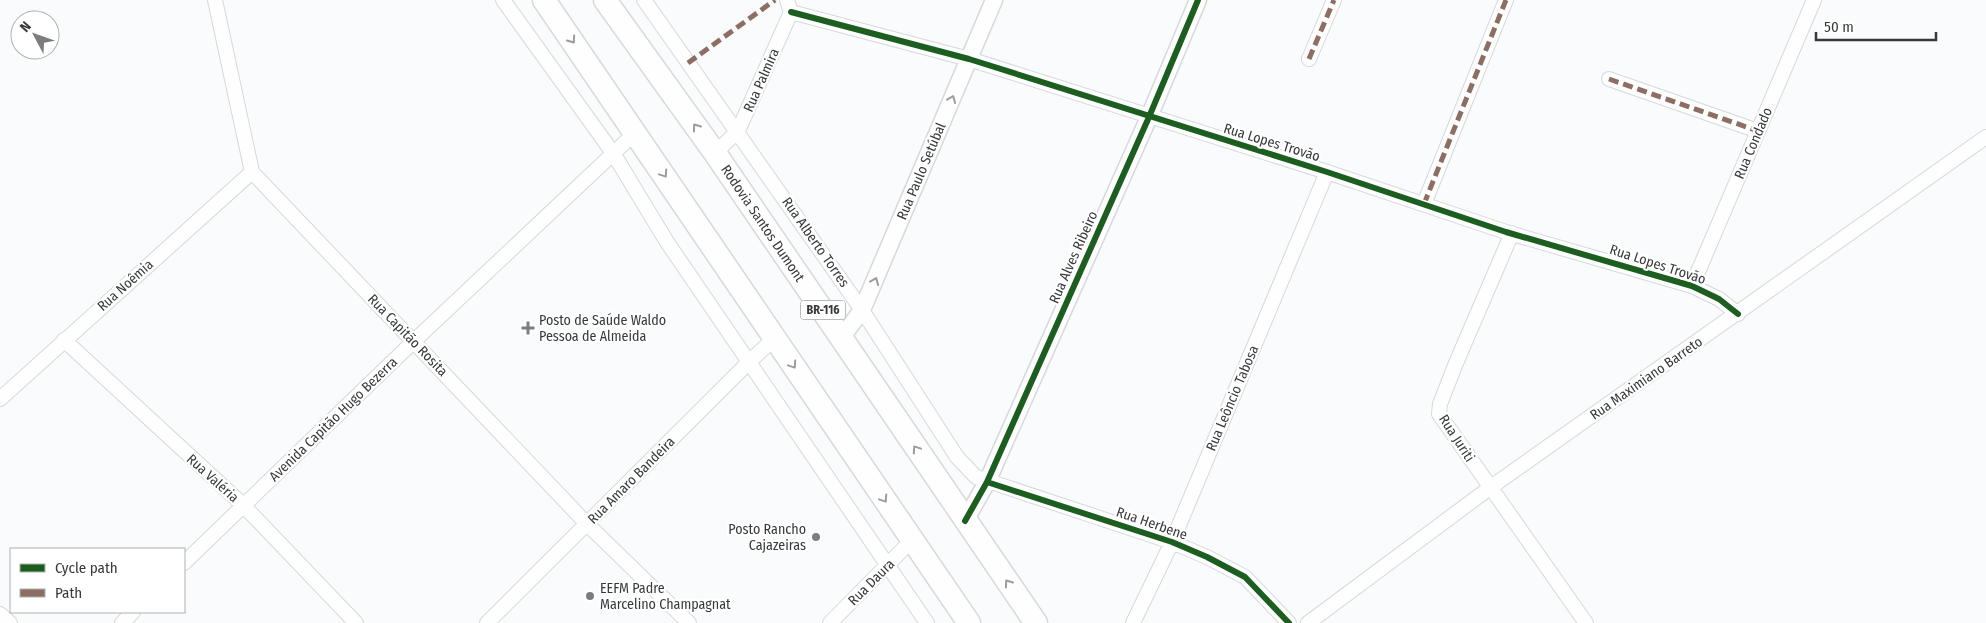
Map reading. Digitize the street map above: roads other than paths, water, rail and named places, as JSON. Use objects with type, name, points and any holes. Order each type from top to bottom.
[{"type":"highway","points":[[544,0],[636,132],[969,623]]},
{"type":"highway","name":"Rodovia Santos Dumont","points":[[606,0],[715,153],[842,337],[1036,623]]},
{"type":"street","points":[[215,0],[252,172]]},
{"type":"street","points":[[503,0],[613,153],[667,242],[928,623]]},
{"type":"street","name":"Rua Alberto Torres","points":[[644,0],[738,131],[862,310],[957,457],[976,477],[987,482]]},
{"type":"street","name":"Rua Paulo Setúbal","points":[[842,337],[862,310],[994,0]]},
{"type":"street","name":"Rua Alves Ribeiro","points":[[965,521],[987,482],[1149,117],[1198,0]]},
{"type":"street","points":[[1309,59],[1334,0]]},
{"type":"street","points":[[1424,204],[1506,0]]},
{"type":"street","name":"Rua Condado","points":[[1692,286],[1814,0]]},
{"type":"street","name":"Rua Palmira","points":[[715,153],[738,131],[789,6]]},
{"type":"street","name":"Rua Lopes Trovão","points":[[789,6],[969,59],[1327,172],[1512,233],[1692,286],[1720,300],[1738,314]]},
{"type":"street","points":[[1609,79],[1758,131]]},
{"type":"street","name":"Avenida Capitão Hugo Bezerra","points":[[185,562],[414,341],[636,132]]},
{"type":"street","name":"Rua Maximiano Barreto","points":[[1308,623],[1491,488],[1986,137]]},
{"type":"street","name":"Rua Noêmia","points":[[0,399],[252,172]]},
{"type":"street","name":"Rua Capitão Rosita","points":[[252,172],[587,524],[690,623]]},
{"type":"street","name":"Rua Leôncio Tabosa","points":[[1133,623],[1172,542],[1327,172]]},
{"type":"street","name":"Rua Juriti","points":[[1512,233],[1440,404],[1439,414],[1586,623]]},
{"type":"street","name":"Rua Amaro Bandeira","points":[[487,623],[775,338]]},
{"type":"street","name":"Rua Valéria","points":[[64,340],[243,505],[356,623]]},
{"type":"street","name":"Rua Herbene","points":[[987,482],[1172,542],[1225,565],[1245,577],[1289,623]]},
{"type":"street","name":"Rua Daura","points":[[830,623],[912,540]]},
{"type":"street","points":[[122,623],[132,613]]},
{"type":"street","points":[[0,614],[10,623]]},
{"type":"place","name":"Posto de Saúde Waldo Pessoa de Almeida","points":[[528,328]]},
{"type":"place","name":"Posto Rancho Cajazeiras","points":[[816,537]]},
{"type":"place","name":"EEFM Padre Marcelino Champagnat","points":[[590,596]]}]
